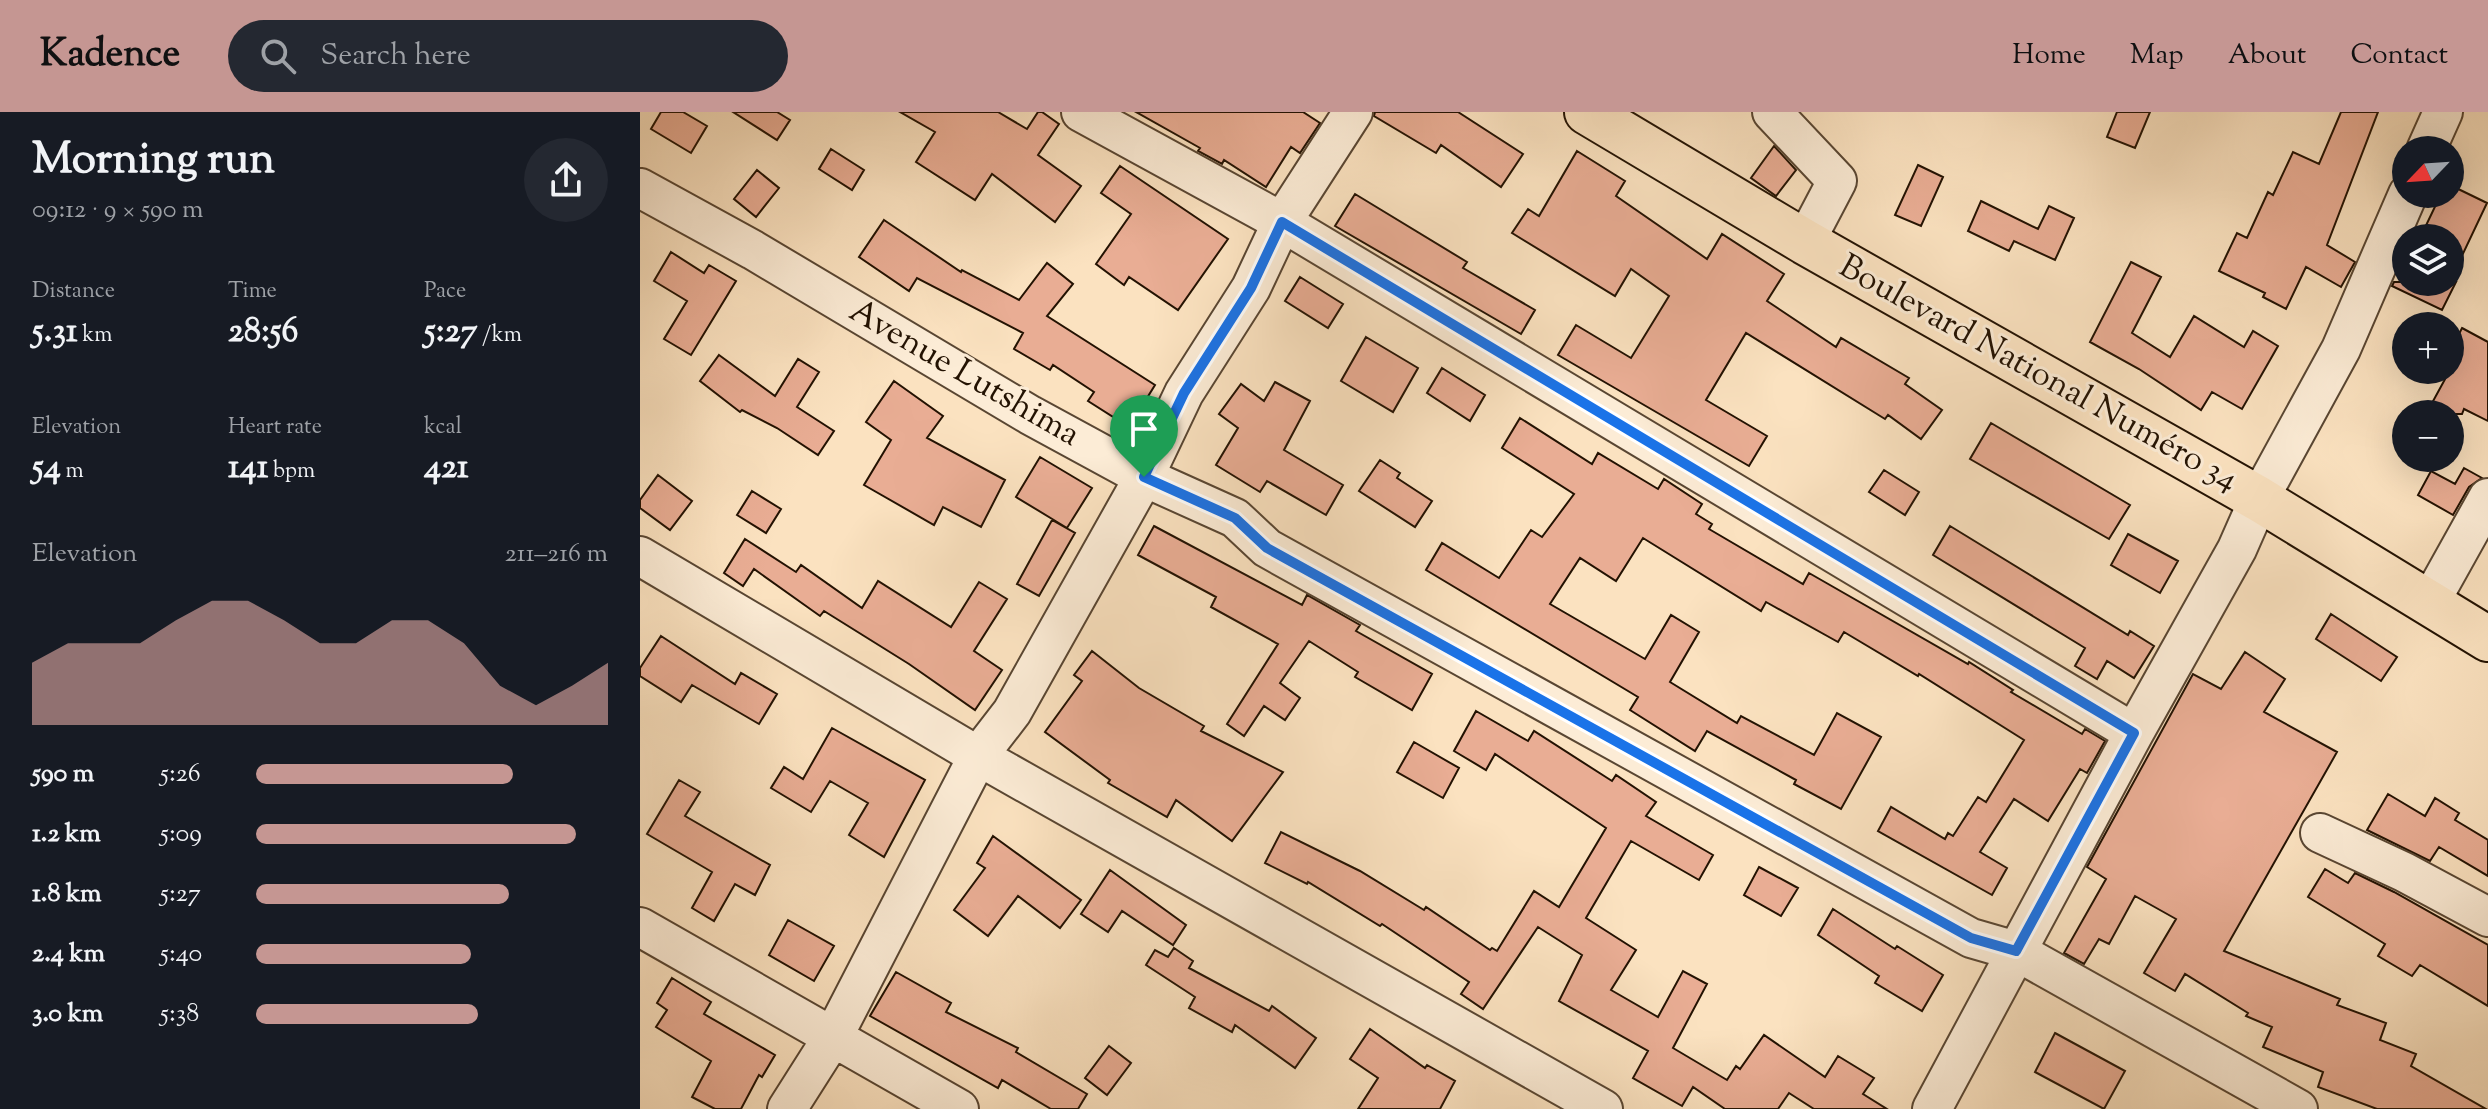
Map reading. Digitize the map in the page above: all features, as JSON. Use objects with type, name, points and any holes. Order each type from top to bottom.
[{"type":"main road","name":"Boulevard National Numéro 34","points":[[1587,112],[1805,242],[2259,499],[2488,639]]},
{"type":"street","points":[[1081,112],[1282,222],[2134,733]]},
{"type":"street","points":[[787,1109],[834,1035],[978,756],[1012,712],[1144,477],[1184,393],[1251,288],[1282,222],[1353,112]]},
{"type":"street","points":[[1772,112],[1837,181],[1805,242]]},
{"type":"street","points":[[2432,136],[2443,112]]},
{"type":"street","name":"Avenue Lutshima","points":[[640,188],[753,250],[1030,415],[1144,477],[1235,518],[1267,548],[1971,938],[2016,951],[2298,1109]]},
{"type":"street","points":[[1932,1109],[2134,733],[2237,549],[2259,499],[2341,349],[2402,208]]},
{"type":"street","points":[[2430,602],[2488,498]]},
{"type":"street","points":[[640,556],[978,756],[1603,1109]]},
{"type":"street","points":[[2320,833],[2404,872],[2488,917]]},
{"type":"street","points":[[640,927],[959,1109]]},
{"type":"building","points":[[661,112],[683,112],[707,126],[691,153],[651,129]]},
{"type":"building","points":[[733,112],[777,112],[790,120],[777,140]]},
{"type":"building","points":[[900,112],[998,112],[1027,129],[1038,112],[1042,112],[1059,124],[1038,155],[1081,186],[1055,222],[992,174],[975,200],[916,162],[935,132]]},
{"type":"building","points":[[1136,112],[1303,112],[1320,123],[1300,153],[1291,147],[1266,187],[1224,160],[1222,164],[1198,151],[1200,148]]},
{"type":"building","points":[[1375,112],[1458,112],[1523,154],[1501,187],[1441,145],[1436,153],[1374,116]]},
{"type":"building","points":[[2117,112],[2150,112],[2135,148],[2107,137]]},
{"type":"building","points":[[2341,112],[2378,112],[2327,245],[2355,262],[2341,287],[2306,267],[2286,309],[2263,297],[2265,293],[2219,271],[2237,233],[2247,238],[2268,192],[2273,195],[2293,152],[2319,164]]},
{"type":"building","points":[[1774,146],[1796,170],[1776,196],[1751,178]]},
{"type":"building","points":[[831,149],[864,170],[852,190],[819,169]]},
{"type":"building","points":[[1577,151],[1625,181],[1616,196],[1707,259],[1722,234],[1784,274],[1767,301],[1836,347],[1841,338],[1909,378],[1905,384],[1942,410],[1921,439],[1888,415],[1885,419],[1746,333],[1706,400],[1767,436],[1749,466],[1558,355],[1576,325],[1631,358],[1669,296],[1631,269],[1615,296],[1512,233],[1528,209],[1539,216]]},
{"type":"building","points":[[1918,165],[1943,177],[1921,226],[1895,215]]},
{"type":"building","points":[[1120,166],[1228,239],[1178,310],[1129,277],[1124,285],[1096,264],[1131,214],[1101,193]]},
{"type":"building","points":[[757,170],[779,188],[756,217],[734,199]]},
{"type":"building","points":[[2464,192],[2487,203],[2464,251],[2464,224],[2427,224],[2434,208],[2464,208]]},
{"type":"building","points":[[1355,194],[1467,262],[1463,268],[1535,310],[1521,334],[1335,226]]},
{"type":"building","points":[[1981,201],[2038,229],[2049,206],[2074,218],[2055,260],[2014,241],[2009,251],[1968,231]]},
{"type":"building","points":[[884,220],[961,272],[1019,300],[1047,263],[1073,284],[1047,316],[1155,385],[1129,427],[1088,401],[1094,392],[1053,365],[1050,370],[1014,349],[1023,333],[917,278],[909,291],[859,257]]},
{"type":"building","points":[[671,252],[704,273],[709,265],[736,281],[691,355],[664,339],[687,301],[654,281]]},
{"type":"building","points":[[2131,262],[2161,277],[2132,333],[2170,357],[2194,316],[2244,347],[2253,331],[2278,346],[2242,409],[2212,392],[2201,410],[2139,369],[2090,342]]},
{"type":"building","points":[[1300,277],[1343,304],[1328,328],[1285,301]]},
{"type":"building","points":[[2413,296],[2449,296],[2442,310]]},
{"type":"building","points":[[2464,329],[2488,342],[2488,421],[2464,409],[2464,400],[2434,400],[2442,384],[2464,384]]},
{"type":"building","points":[[1366,337],[1418,368],[1393,412],[1341,381]]},
{"type":"building","points":[[719,355],[775,396],[798,359],[819,372],[797,407],[834,431],[818,455],[777,428],[742,410],[740,412],[700,381]]},
{"type":"building","points":[[1442,368],[1485,395],[1470,421],[1427,393]]},
{"type":"building","points":[[894,381],[943,416],[927,438],[1005,480],[981,527],[943,507],[934,525],[864,485],[891,440],[866,422]]},
{"type":"building","points":[[1275,382],[1310,401],[1284,450],[1343,485],[1326,515],[1267,481],[1260,492],[1216,465],[1238,428],[1219,414],[1241,384],[1264,401]]},
{"type":"building","points":[[1520,418],[1592,464],[1598,453],[1658,489],[1664,479],[1702,504],[1696,514],[1712,524],[1709,529],[1803,584],[1809,573],[1969,662],[2013,690],[2011,692],[2082,734],[2085,729],[2105,741],[2087,773],[2080,769],[2048,821],[2014,799],[1980,852],[2007,868],[1992,895],[1878,831],[1891,807],[1945,839],[1948,833],[1953,836],[1978,797],[1986,802],[2024,740],[1919,674],[1844,632],[1838,642],[1766,602],[1761,611],[1643,538],[1616,581],[1580,558],[1550,604],[1645,659],[1671,615],[1699,632],[1670,682],[1737,723],[1741,716],[1814,755],[1837,713],[1881,737],[1841,809],[1794,784],[1796,780],[1707,731],[1695,751],[1630,710],[1638,697],[1426,570],[1442,543],[1499,578],[1531,530],[1542,537],[1574,494],[1502,448]]},
{"type":"building","points":[[1991,423],[2130,505],[2109,539],[1970,459]]},
{"type":"building","points":[[1040,457],[1092,488],[1067,528],[1016,497]]},
{"type":"building","points":[[1380,460],[1400,473],[1397,478],[1432,501],[1415,527],[1359,491]]},
{"type":"building","points":[[2464,468],[2482,478],[2469,487],[2453,515],[2418,495],[2430,472],[2455,484]]},
{"type":"building","points":[[1884,470],[1919,492],[1905,515],[1869,492]]},
{"type":"building","points":[[658,475],[692,501],[670,530],[640,508],[640,500]]},
{"type":"building","points":[[752,491],[781,509],[766,533],[737,515]]},
{"type":"building","points":[[1052,520],[1075,533],[1039,596],[1017,584]]},
{"type":"building","points":[[1154,526],[1302,605],[1307,595],[1360,625],[1356,631],[1432,674],[1412,710],[1355,677],[1358,672],[1309,641],[1280,683],[1300,698],[1285,720],[1264,706],[1244,736],[1227,724],[1278,644],[1211,607],[1216,597],[1138,555]]},
{"type":"building","points":[[1950,526],[2128,635],[2130,631],[2154,646],[2134,678],[2107,661],[2097,679],[2075,666],[2085,648],[1933,555]]},
{"type":"building","points":[[2128,534],[2178,561],[2160,593],[2111,565]]},
{"type":"building","points":[[745,539],[796,572],[801,565],[862,608],[878,581],[951,627],[979,582],[1007,599],[974,651],[1002,670],[975,710],[824,611],[820,616],[754,569],[743,586],[724,573]]},
{"type":"building","points":[[2331,614],[2397,657],[2381,681],[2316,639]]},
{"type":"building","points":[[661,636],[735,684],[741,673],[777,694],[759,724],[692,685],[681,702],[640,676],[640,668]]},
{"type":"building","points":[[1092,651],[1139,688],[1204,726],[1201,731],[1283,772],[1232,841],[1176,800],[1167,817],[1108,783],[1110,780],[1045,732],[1082,681],[1074,675]]},
{"type":"building","points":[[2245,652],[2285,679],[2264,712],[2337,752],[2224,951],[2340,999],[2337,1005],[2386,1023],[2380,1040],[2416,1054],[2411,1066],[2486,1109],[2377,1109],[2318,1087],[2323,1072],[2263,1047],[2272,1027],[2246,1016],[2248,1013],[2185,974],[2175,991],[2144,973],[2176,919],[2135,896],[2109,944],[2099,939],[2084,964],[2064,953],[2106,879],[2087,867],[2193,674],[2221,689]]},
{"type":"building","points":[[1476,711],[1528,741],[1534,731],[1612,781],[1616,775],[1656,802],[1646,816],[1713,855],[1699,880],[1631,841],[1586,918],[1636,950],[1611,990],[1658,1017],[1683,971],[1707,984],[1673,1048],[1727,1080],[1736,1066],[1740,1069],[1764,1035],[1825,1077],[1838,1056],[1874,1078],[1863,1094],[1887,1109],[1814,1109],[1789,1093],[1778,1109],[1725,1109],[1693,1087],[1682,1106],[1633,1078],[1648,1051],[1559,1001],[1582,955],[1538,927],[1483,1009],[1461,994],[1469,982],[1382,924],[1380,926],[1308,882],[1265,863],[1281,832],[1360,871],[1424,910],[1426,907],[1490,950],[1497,951],[1534,891],[1559,907],[1606,828],[1495,754],[1486,770],[1454,751]]},
{"type":"building","points":[[832,728],[925,780],[884,857],[849,835],[868,803],[830,781],[811,812],[771,788],[784,767],[803,779]]},
{"type":"building","points":[[1414,742],[1459,768],[1443,798],[1397,772]]},
{"type":"building","points":[[679,780],[700,792],[685,816],[770,865],[755,895],[735,884],[714,921],[692,908],[712,872],[647,834]]},
{"type":"building","points":[[2388,794],[2425,816],[2435,798],[2459,813],[2455,820],[2488,840],[2488,876],[2439,847],[2430,861],[2367,830]]},
{"type":"building","points":[[993,836],[1081,900],[1060,928],[1018,896],[988,936],[954,910],[985,868],[977,863]]},
{"type":"building","points":[[1759,867],[1798,888],[1781,916],[1744,895]]},
{"type":"building","points":[[2325,869],[2348,883],[2355,873],[2488,945],[2488,1006],[2420,965],[2412,976],[2378,956],[2385,944],[2308,897]]},
{"type":"building","points":[[1110,870],[1186,925],[1173,945],[1122,911],[1108,932],[1081,914]]},
{"type":"building","points":[[1833,909],[1895,949],[1897,946],[1943,975],[1922,1011],[1875,983],[1879,976],[1818,935]]},
{"type":"building","points":[[788,920],[834,946],[814,981],[769,955]]},
{"type":"building","points":[[1174,948],[1193,961],[1189,968],[1269,1011],[1272,1006],[1316,1038],[1295,1068],[1235,1025],[1232,1032],[1189,1008],[1195,997],[1146,965],[1155,950],[1168,957]]},
{"type":"building","points":[[896,972],[951,1003],[946,1012],[1018,1048],[1016,1052],[1087,1094],[1078,1109],[1051,1109],[1002,1080],[998,1088],[870,1016]]},
{"type":"building","points":[[672,978],[711,1002],[704,1014],[775,1055],[762,1077],[759,1075],[741,1109],[715,1109],[692,1097],[711,1061],[656,1027],[667,1010],[657,1003]]},
{"type":"building","points":[[1370,1029],[1425,1068],[1427,1065],[1455,1081],[1440,1109],[1358,1109],[1378,1078],[1350,1059]]},
{"type":"building","points":[[2055,1033],[2125,1071],[2104,1109],[2035,1072]]},
{"type":"building","points":[[1109,1046],[1131,1063],[1107,1095],[1085,1078]]},
{"type":"route","points":[[1282,222],[2134,733],[2016,951],[1971,938],[1267,548],[1235,518],[1144,477],[1184,393],[1251,288],[1282,222]]}]
